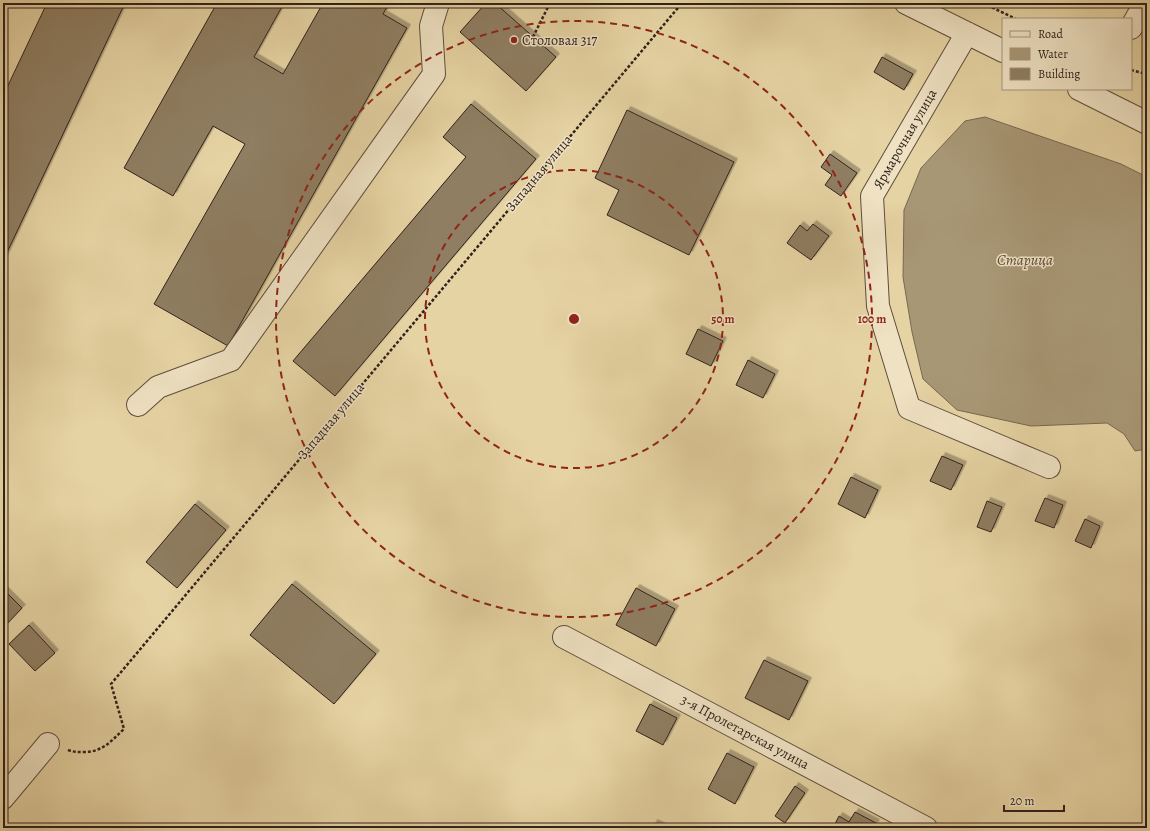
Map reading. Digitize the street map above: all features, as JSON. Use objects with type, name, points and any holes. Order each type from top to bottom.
[{"type":"street","points":[[138,405],[158,387],[231,360],[434,74],[431,26],[438,3]]},
{"type":"street","points":[[906,3],[1002,50]]},
{"type":"street","points":[[1132,26],[1145,3]]},
{"type":"street","name":"Ярмарочная улица","points":[[967,33],[872,196],[878,306],[909,408],[1049,467]]},
{"type":"street","points":[[1090,91],[1147,123]]},
{"type":"street","name":"3-я Пролетарская улица","points":[[564,636],[926,828]]},
{"type":"street","points":[[3,798],[48,744]]},
{"type":"path","points":[[533,37],[550,3]]},
{"type":"path","name":"Западная улица","points":[[48,744],[72,752],[93,752],[104,747],[124,729],[111,684],[682,3]]},
{"type":"path","points":[[983,3],[1014,18]]},
{"type":"path","points":[[1132,70],[1147,74]]},
{"type":"water","name":"Старица","points":[[985,117],[1121,164],[1147,177],[1147,449],[1135,451],[1124,434],[1107,423],[1031,426],[957,410],[923,379],[912,332],[903,277],[904,210],[921,168],[965,121]]},
{"type":"building","points":[[47,3],[125,3],[3,261],[3,96]]},
{"type":"building","points":[[217,3],[284,3],[254,57],[283,74],[323,3],[381,3],[387,7],[383,14],[407,28],[228,346],[154,304],[245,144],[213,126],[173,196],[124,168]]},
{"type":"building","points":[[486,3],[495,3],[556,57],[526,91],[460,32]]},
{"type":"building","points":[[882,57],[913,74],[904,90],[874,72]]},
{"type":"building","points":[[471,104],[536,159],[335,396],[293,361],[466,157],[443,137]]},
{"type":"building","points":[[627,110],[734,162],[689,255],[607,215],[619,190],[595,178]]},
{"type":"building","points":[[830,154],[857,173],[841,196],[825,185],[832,175],[821,167]]},
{"type":"building","points":[[813,224],[829,236],[811,260],[787,243],[800,225],[807,231]]},
{"type":"building","points":[[698,329],[723,341],[711,366],[686,354]]},
{"type":"building","points":[[748,360],[775,374],[763,398],[736,385]]},
{"type":"building","points":[[942,456],[963,465],[951,490],[930,481]]},
{"type":"building","points":[[851,477],[878,490],[865,518],[838,504]]},
{"type":"building","points":[[1045,498],[1063,505],[1054,528],[1035,521]]},
{"type":"building","points":[[987,501],[1002,507],[991,532],[977,527]]},
{"type":"building","points":[[195,504],[226,530],[177,588],[146,562]]},
{"type":"building","points":[[1085,519],[1100,526],[1091,548],[1075,541]]},
{"type":"building","points":[[292,584],[376,654],[334,704],[250,635]]},
{"type":"building","points":[[636,588],[675,609],[656,646],[616,625]]},
{"type":"building","points":[[3,589],[22,608],[3,628]]},
{"type":"building","points":[[29,625],[55,653],[35,671],[9,644]]},
{"type":"building","points":[[764,660],[808,681],[789,720],[745,698]]},
{"type":"building","points":[[650,704],[677,718],[663,745],[636,731]]},
{"type":"building","points":[[727,753],[754,767],[735,804],[708,789]]},
{"type":"building","points":[[795,786],[805,793],[785,823],[775,816]]},
{"type":"building","points":[[855,812],[876,823],[873,828],[833,828],[839,816],[849,822]]},
{"type":"building","points":[[654,823],[665,828],[652,828]]},
{"type":"place","name":"Столовая 317","points":[[514,40]]}]
